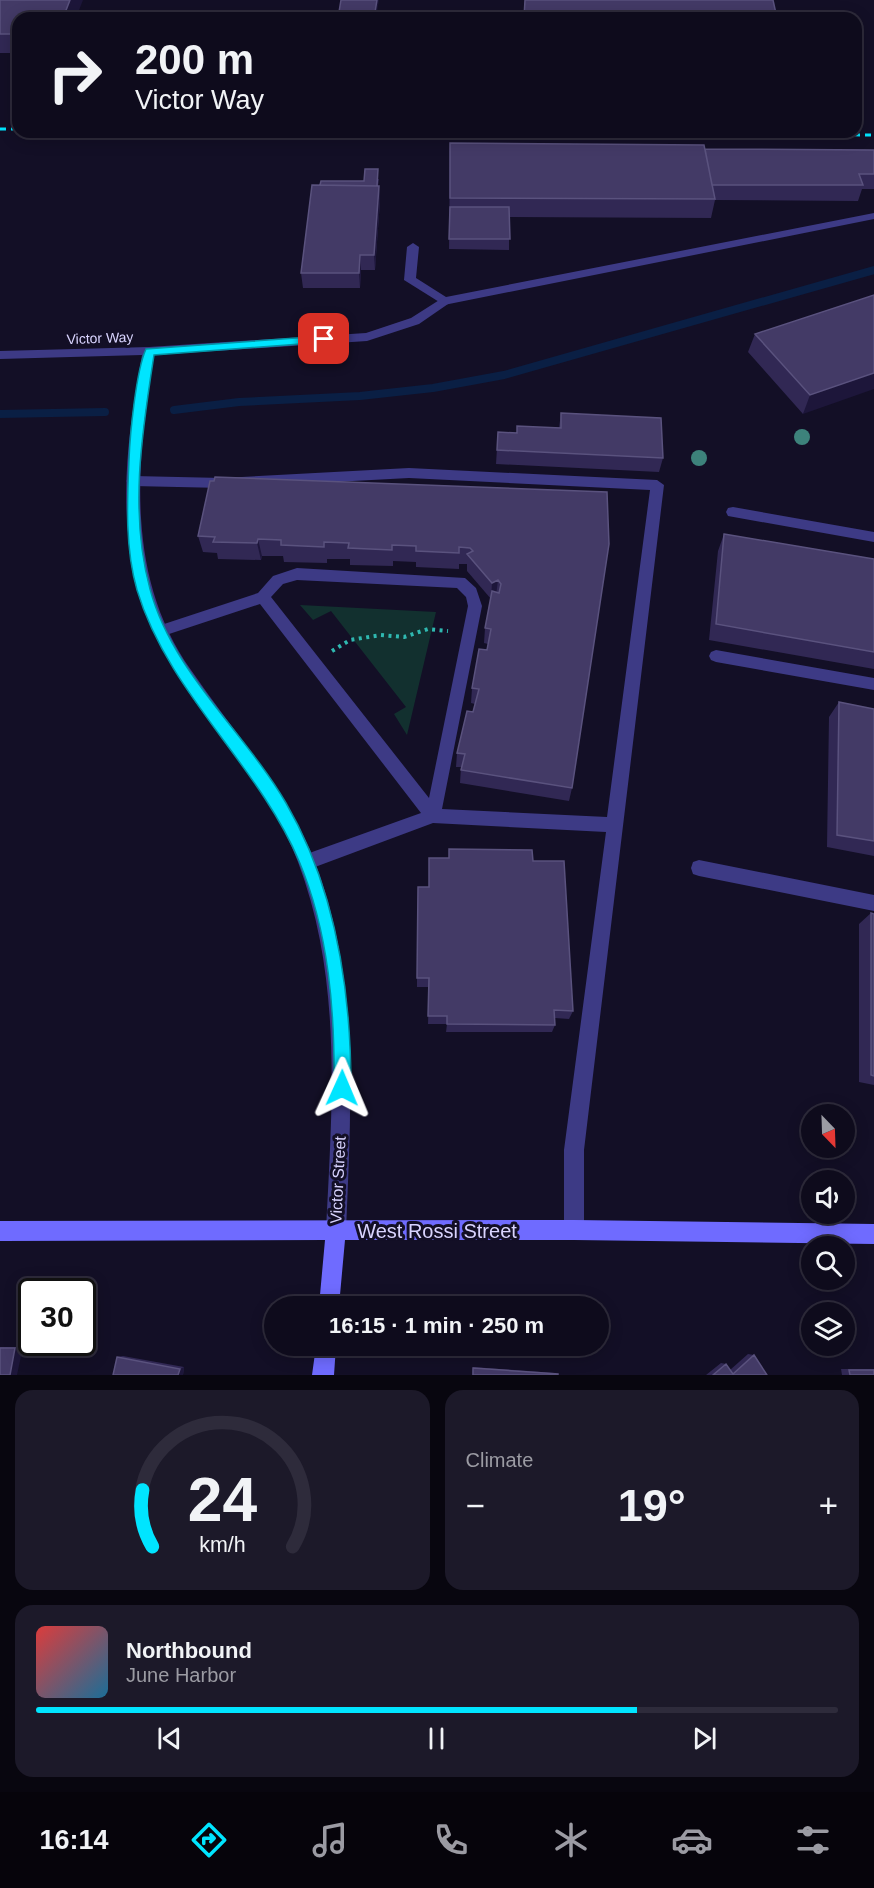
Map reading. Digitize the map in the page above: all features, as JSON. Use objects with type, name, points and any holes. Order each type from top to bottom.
[{"type":"main road","name":"West Rossi Street","points":[[0,1231],[574,1230],[874,1234]]},
{"type":"main road","name":"Victor Street","points":[[330,1296],[336,1231]]},
{"type":"main road","points":[[323,1375],[325,1356]]},
{"type":"street","points":[[413,247],[410,280],[444,301],[874,216]]},
{"type":"street","name":"Victor Way","points":[[0,355],[150,351],[367,336],[415,321],[444,301]]},
{"type":"street","name":"Victor Street","points":[[150,351],[140,399],[133,481],[136,553],[143,589],[160,631],[182,670],[281,807],[307,862],[328,933],[343,1032],[336,1231]]},
{"type":"street","points":[[133,481],[222,483],[409,473],[657,485],[574,1150],[574,1230]]},
{"type":"street","points":[[733,512],[874,537]]},
{"type":"street","points":[[160,631],[263,597],[278,580],[297,574],[460,582],[467,587],[476,601],[433,816]]},
{"type":"street","points":[[263,597],[433,816]]},
{"type":"street","points":[[716,656],[874,684]]},
{"type":"street","points":[[307,862],[433,816],[615,825]]},
{"type":"street","points":[[699,868],[874,903]]},
{"type":"path","points":[[313,661],[350,640],[381,635],[404,637],[428,629],[470,634]]},
{"type":"green space","points":[[300,605],[436,612],[407,735],[394,714],[406,707],[331,611],[313,620]]},
{"type":"building","points":[[0,0],[70,0],[65,12],[12,12],[12,34],[0,34]]},
{"type":"building","points":[[341,0],[377,0],[375,12],[339,12]]},
{"type":"building","points":[[525,0],[773,0],[776,12],[524,12]]},
{"type":"building","points":[[450,143],[704,145],[715,199],[450,198]]},
{"type":"building","points":[[705,149],[874,150],[874,174],[859,174],[863,185],[712,185]]},
{"type":"building","points":[[365,169],[378,169],[377,186],[320,185],[321,181],[364,181]]},
{"type":"building","points":[[312,185],[379,186],[374,255],[360,255],[359,273],[301,273]]},
{"type":"building","points":[[450,207],[509,207],[510,239],[449,239]]},
{"type":"building","points":[[874,295],[874,373],[810,395],[755,334]]},
{"type":"building","points":[[561,413],[661,418],[663,458],[497,450],[498,432],[517,433],[517,426],[561,428]]},
{"type":"building","points":[[215,477],[607,492],[609,544],[572,788],[461,770],[465,754],[457,753],[467,711],[473,712],[479,689],[472,688],[479,649],[487,650],[491,629],[485,628],[492,591],[499,593],[501,584],[498,580],[492,583],[467,554],[473,551],[470,548],[459,547],[459,553],[416,551],[416,546],[392,545],[392,550],[348,548],[349,543],[324,542],[324,547],[281,545],[281,540],[258,539],[257,543],[213,542],[215,537],[198,536],[210,481],[214,481]]},
{"type":"building","points":[[724,534],[874,559],[874,652],[716,624]]},
{"type":"building","points":[[839,702],[874,709],[874,841],[837,835]]},
{"type":"building","points":[[449,849],[532,850],[533,861],[564,861],[573,1011],[554,1010],[555,1025],[447,1024],[447,1016],[428,1016],[429,978],[417,978],[418,887],[429,887],[429,858],[449,858]]},
{"type":"building","points":[[871,913],[874,914],[874,1076],[871,1075]]},
{"type":"building","points":[[0,1348],[15,1348],[10,1375],[0,1375]]},
{"type":"building","points":[[754,1355],[767,1375],[713,1375],[726,1364],[733,1374]]},
{"type":"building","points":[[117,1357],[180,1369],[178,1375],[113,1375]]},
{"type":"building","points":[[473,1368],[558,1374],[558,1375],[473,1375]]},
{"type":"building","points":[[849,1370],[874,1370],[874,1375],[850,1375]]},
{"type":"waterway","points":[[174,410],[239,402],[360,396],[433,388],[504,375],[874,270]]},
{"type":"waterway","points":[[0,414],[105,412]]},
{"type":"railway","points":[[0,129],[12,129]]},
{"type":"railway","points":[[862,135],[874,135]]},
{"type":"route","points":[[324,339],[150,351],[140,399],[136,434],[132,516],[143,589],[160,631],[182,670],[258,772],[281,807],[307,862],[328,933],[337,980],[343,1032],[342,1088]]}]
